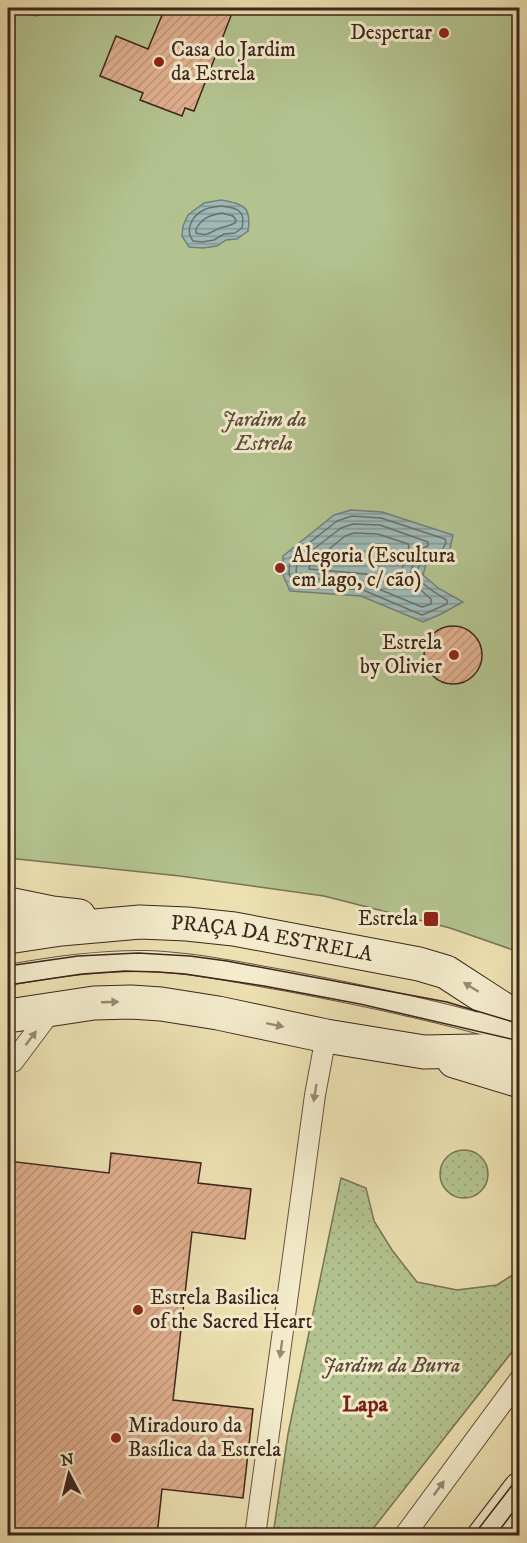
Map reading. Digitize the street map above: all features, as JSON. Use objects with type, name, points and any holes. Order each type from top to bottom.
[{"type":"main road","points":[[8,904],[52,913],[140,922]]},
{"type":"main road","name":"PRAÇA DA ESTRELA","points":[[8,937],[61,929],[140,922],[234,929],[419,964],[446,972],[519,1020]]},
{"type":"main road","points":[[8,1016],[94,1003],[161,1004],[218,1013],[326,1036],[424,1052],[519,1081]]},
{"type":"main road","points":[[424,1052],[519,1050]]},
{"type":"main road","points":[[484,1536],[519,1489]]},
{"type":"lane","points":[[8,975],[71,965],[117,961],[188,963],[362,995],[474,1021],[519,1035]]},
{"type":"lane","points":[[8,1063],[13,1062],[52,1010]]},
{"type":"lane","points":[[255,1536],[315,1095],[326,1036]]},
{"type":"lane","points":[[404,1536],[519,1379]]},
{"type":"green space","name":"Jardim da Estrela","points":[[8,8],[519,8],[519,952],[450,928],[324,896],[180,876],[8,858]]},
{"type":"green space","points":[[464,1150],[481,1157],[488,1174],[481,1191],[464,1198],[447,1191],[440,1174],[447,1157]]},
{"type":"green space","name":"Jardim da Burra","points":[[341,1178],[366,1188],[374,1221],[392,1250],[417,1282],[457,1290],[497,1285],[519,1271],[519,1343],[368,1535],[273,1535],[288,1434]]},
{"type":"water","points":[[8,8],[48,8],[45,13],[36,16],[8,15]]},
{"type":"water","points":[[221,200],[240,205],[247,211],[248,231],[237,239],[226,240],[217,246],[189,247],[182,236],[188,215],[204,203]]},
{"type":"water","points":[[351,510],[382,512],[453,535],[449,553],[427,561],[423,575],[438,588],[463,602],[423,622],[361,596],[290,591],[283,575],[283,556],[334,515]]},
{"type":"building","name":"Casa do Jardim da Estrela","points":[[165,8],[234,8],[194,111],[185,108],[182,116],[140,100],[143,93],[100,76],[116,36],[148,49]]},
{"type":"building","name":"Estrela by Olivier","points":[[453,626],[464,628],[474,634],[480,644],[482,655],[480,666],[474,676],[464,682],[453,684],[442,682],[432,676],[426,666],[424,655],[426,644],[432,634],[442,628]]},
{"type":"building","name":"Estrela Basilica of the Sacred Heart","points":[[111,1153],[201,1163],[198,1183],[251,1189],[245,1239],[192,1232],[173,1400],[253,1409],[243,1498],[162,1489],[157,1536],[8,1536],[8,1161],[109,1173]]},
{"type":"tram line","points":[[8,966],[78,956],[138,953],[190,956],[447,1002],[520,1024]]},
{"type":"tram line","points":[[8,985],[82,974],[125,971],[185,974],[360,1004],[520,1041]]},
{"type":"tram line","points":[[473,1536],[520,1475]]},
{"type":"tram line","points":[[495,1536],[520,1503]]},
{"type":"place","name":"Despertar","points":[[444,33]]},
{"type":"place","name":"Casa do Jardim da Estrela","points":[[159,62]]},
{"type":"place","name":"Alegoria (Escultura em lago, c/ cão)","points":[[280,568]]},
{"type":"place","name":"Estrela by Olivier","points":[[454,655]]},
{"type":"place","name":"Estrela","points":[[431,919]]},
{"type":"place","name":"Estrela Basilica of the Sacred Heart","points":[[138,1310]]},
{"type":"place","name":"Miradouro da Basílica da Estrela","points":[[116,1438]]},
{"type":"district","name":"Lapa","points":[[365,1404]]}]
